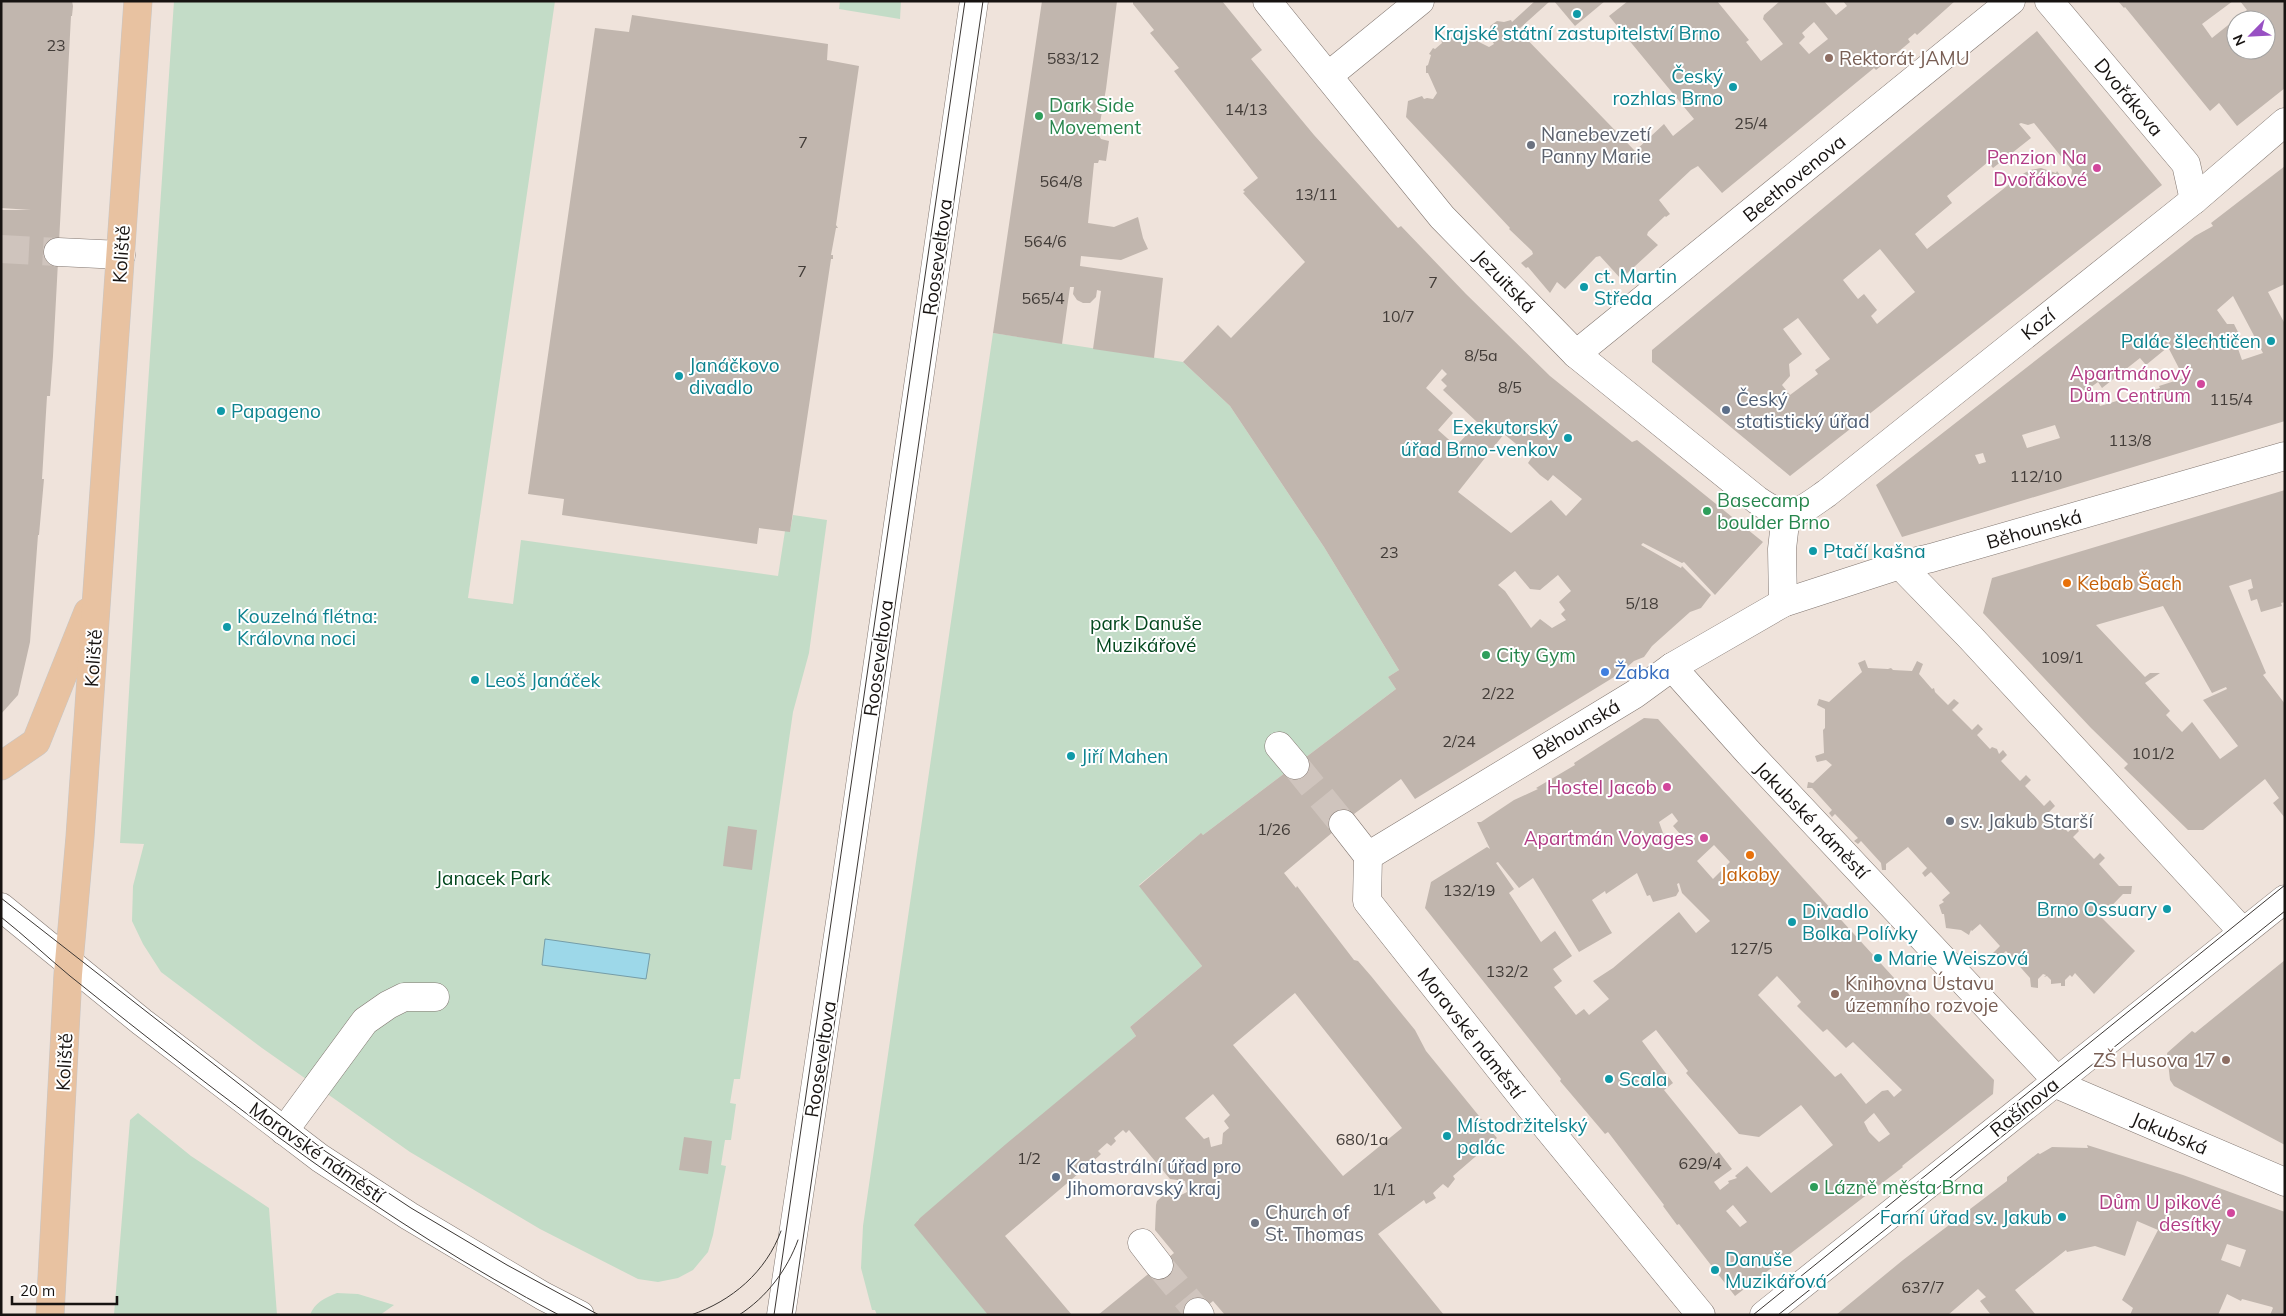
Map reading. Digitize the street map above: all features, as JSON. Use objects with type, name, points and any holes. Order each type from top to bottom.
[{"type":"main road","name":"Koliště","points":[[50,1315],[69,965],[138,1]]},
{"type":"main road","points":[[1,766],[36,742],[97,587]]},
{"type":"street","name":"Rooseveltova","points":[[781,1315],[974,1]]},
{"type":"street","name":"Jezuitská","points":[[1267,1],[1442,217],[1576,354],[1757,500],[1775,513],[1786,514]]},
{"type":"street","points":[[1328,76],[1420,1]]},
{"type":"street","name":"Beethovenova","points":[[1576,354],[2011,1]]},
{"type":"street","name":"Dvořákova","points":[[2049,1],[2186,164],[2194,200]]},
{"type":"street","name":"Kozí","points":[[1786,514],[1802,510],[1827,493],[2194,200],[2285,122]]},
{"type":"street","points":[[58,252],[121,255]]},
{"type":"street","name":"Běhounská","points":[[1368,856],[1635,694],[1672,666],[1783,603],[1900,565],[1931,558],[2285,456]]},
{"type":"street","points":[[1783,603],[1782,549],[1786,514]]},
{"type":"street","points":[[1900,565],[1996,665],[2243,932]]},
{"type":"street","name":"Jakubské náměstí","points":[[1672,666],[1748,752],[2057,1080]]},
{"type":"street","points":[[1343,824],[1368,856]]},
{"type":"street","name":"Moravské náměstí","points":[[1368,856],[1367,901],[1531,1108],[1701,1315]]},
{"type":"street","name":"Rašínova","points":[[1764,1315],[2285,899]]},
{"type":"street","name":"Moravské náměstí","points":[[1,907],[69,965],[320,1158],[410,1216],[543,1296],[580,1315]]},
{"type":"street","points":[[284,1131],[365,1021],[388,1004],[404,998],[435,997]]},
{"type":"street","name":"Jakubská","points":[[2057,1080],[2063,1086],[2085,1096],[2285,1182]]},
{"type":"street","points":[[1142,1243],[1159,1264]]},
{"type":"green space","name":"Janacek Park","points":[[174,1],[555,1],[468,598],[513,604],[521,540],[778,576],[785,531],[790,531],[793,515],[827,520],[809,653],[793,712],[740,1079],[734,1079],[730,1103],[736,1104],[731,1140],[725,1140],[721,1165],[726,1166],[713,1235],[708,1252],[693,1270],[678,1278],[658,1282],[638,1279],[540,1229],[410,1152],[262,1048],[161,972],[143,944],[132,921],[133,886],[144,844],[120,843],[142,474]]},
{"type":"green space","points":[[840,1],[901,1],[900,19],[839,9]]},
{"type":"green space","name":"park Danuše Muzikářové","points":[[993,333],[1183,362],[1230,406],[1324,547],[1399,670],[1388,677],[1396,689],[1203,835],[1200,834],[1139,885],[1202,966],[1130,1027],[1136,1036],[917,1221],[988,1315],[877,1315],[875,1310],[872,1310],[861,1268],[863,1226]]},
{"type":"green space","points":[[138,1113],[191,1156],[269,1208],[277,1315],[114,1315],[130,1120]]},
{"type":"green space","points":[[337,1293],[358,1294],[394,1305],[380,1315],[310,1315],[318,1304]]},
{"type":"water","points":[[545,939],[650,954],[646,979],[542,965]]},
{"type":"building","points":[[1,1],[72,1],[73,6],[53,356],[50,396],[47,396],[42,479],[44,479],[30,642],[18,695],[1,714],[1,210],[31,210],[1,208]]},
{"type":"building","points":[[1042,1],[1117,1],[1106,89],[1098,134],[1101,139],[1109,141],[1106,161],[1099,160],[1098,163],[1094,163],[1088,223],[1114,227],[1138,217],[1148,249],[1121,260],[1081,256],[1080,266],[1163,278],[1154,358],[1093,349],[1101,291],[1097,290],[1096,297],[1090,303],[1083,303],[1077,300],[1073,294],[1074,287],[1070,287],[1062,344],[993,333]]},
{"type":"building","points":[[1133,1],[1222,1],[1262,50],[1251,59],[1314,135],[1398,228],[1401,226],[1466,294],[1550,376],[1632,442],[1637,440],[1763,542],[1715,595],[1684,562],[1682,563],[1643,543],[1641,545],[1681,568],[1682,566],[1711,595],[1701,608],[1690,612],[1652,646],[1644,657],[1634,661],[1619,674],[1415,799],[1401,779],[1354,814],[1355,819],[1333,832],[1284,873],[1296,888],[1297,886],[1354,960],[1358,961],[1415,1030],[1426,1051],[1497,1138],[1453,1176],[1455,1179],[1448,1188],[1443,1184],[1433,1193],[1436,1198],[1426,1204],[1424,1200],[1378,1234],[1444,1315],[1225,1315],[1213,1301],[1196,1315],[1098,1315],[1174,1253],[1155,1230],[1156,1205],[1157,1201],[1167,1192],[1180,1191],[1181,1195],[1187,1192],[1185,1181],[1170,1179],[1129,1130],[1126,1133],[1123,1130],[1114,1138],[1116,1141],[1111,1146],[1107,1143],[1098,1151],[1101,1154],[1099,1156],[1005,1236],[1072,1315],[988,1315],[914,1225],[1006,1144],[1136,1036],[1130,1027],[1202,966],[1139,886],[1201,833],[1203,835],[1396,689],[1388,677],[1399,670],[1324,547],[1230,406],[1183,362],[1218,325],[1231,338],[1305,262],[1243,193],[1245,192],[1243,190],[1258,178],[1174,71],[1179,68],[1150,33],[1154,30],[1133,4]],"holes":[[[1442,369],[1447,374],[1441,380],[1447,386],[1443,390],[1478,423],[1456,446],[1438,430],[1453,413],[1426,388]],[[1504,434],[1532,457],[1528,463],[1540,475],[1548,481],[1553,475],[1582,499],[1566,516],[1551,500],[1511,533],[1458,492]],[[1515,571],[1530,589],[1540,590],[1558,575],[1571,591],[1559,602],[1565,610],[1561,614],[1566,620],[1552,628],[1540,619],[1531,628],[1505,591],[1498,585]],[[1295,993],[1402,1128],[1343,1176],[1233,1045]],[[1213,1094],[1230,1115],[1224,1121],[1229,1128],[1223,1133],[1222,1144],[1211,1147],[1209,1137],[1204,1139],[1185,1118]]]},
{"type":"building","points":[[1535,1],[1549,2],[1518,30],[1635,151],[1664,124],[1673,136],[1694,119],[1609,16],[1628,1],[1717,1],[1749,40],[1746,42],[1761,61],[1783,44],[1763,19],[1764,15],[1780,1],[1824,1],[1836,15],[1847,6],[1843,1],[1955,1],[1917,35],[1915,33],[1908,39],[1910,42],[1892,57],[1889,54],[1882,60],[1885,63],[1876,70],[1874,68],[1722,193],[1698,166],[1691,170],[1659,200],[1670,214],[1665,216],[1648,232],[1647,235],[1658,245],[1621,279],[1600,256],[1596,257],[1565,289],[1557,282],[1550,293],[1528,267],[1526,268],[1521,263],[1533,254],[1532,251],[1509,229],[1406,117],[1408,101],[1422,96],[1424,99],[1433,99],[1437,93],[1428,73],[1426,73],[1426,66],[1431,55],[1429,54],[1433,48],[1435,49],[1442,43],[1441,40],[1449,36],[1450,38],[1460,34],[1468,35],[1489,47],[1494,44],[1489,36],[1491,35],[1490,26],[1497,21],[1511,20],[1512,22]],"holes":[[[1814,22],[1828,39],[1809,54],[1799,43],[1805,37],[1802,33]]]},
{"type":"building","name":"Krajské státní zastupitelství Brno","points":[[1554,1],[1605,1],[1575,26]]},
{"type":"building","points":[[2118,1],[2233,1],[2202,24],[2212,38],[2226,27],[2226,60],[2276,60],[2276,10],[2247,10],[2240,1],[2285,1],[2285,88],[2237,126],[2219,103],[2210,111],[2125,7]]},
{"type":"building","name":"Janáčkovo divadlo","points":[[632,15],[828,44],[827,60],[859,66],[836,225],[838,228],[836,228],[831,255],[833,255],[833,259],[831,259],[790,532],[759,528],[757,544],[562,515],[564,499],[528,494],[595,28],[629,32]]},
{"type":"building","points":[[2037,31],[2162,185],[1790,476],[1652,362],[1652,350]],"holes":[[[2034,123],[2072,170],[2070,182],[2067,184],[2057,171],[2056,173],[2041,168],[2030,170],[2021,175],[1927,249],[1915,234],[1952,203],[1947,196],[1988,162],[1993,168],[2031,138],[2019,124],[2028,125]],[[1880,249],[1915,292],[1877,324],[1871,316],[1877,310],[1864,294],[1858,299],[1843,280]],[[1798,318],[1830,359],[1815,370],[1818,374],[1790,395],[1782,385],[1790,376],[1789,364],[1802,354],[1783,329]]]},
{"type":"building","points":[[2285,166],[2285,284],[2268,292],[2285,324],[2285,421],[1902,537],[1876,485],[2195,236],[2213,226],[2211,223]],"holes":[[[2233,296],[2263,353],[2242,360],[2236,343],[2240,336],[2234,324],[2227,324],[2217,310]],[[2168,347],[2184,378],[2159,386],[2160,388],[2100,406],[2091,387],[2098,382],[2102,388],[2140,358],[2146,365]],[[2055,425],[2060,438],[2027,448],[2022,435]],[[1983,453],[1986,462],[1979,464],[1975,455]]]},
{"type":"building","points":[[2285,490],[2285,602],[2281,603],[2282,606],[2261,612],[2257,599],[2251,601],[2248,590],[2253,588],[2251,579],[2229,586],[2266,673],[2263,675],[2285,704],[2285,818],[2273,803],[2279,798],[2265,779],[2203,830],[2188,830],[2124,768],[2128,764],[2091,728],[1983,613],[1992,578]],"holes":[[[2163,606],[2212,693],[2226,687],[2227,689],[2203,700],[2238,746],[2220,759],[2192,722],[2182,732],[2166,715],[2170,711],[2145,683],[2160,673],[2150,673],[2145,677],[2096,625]]]},
{"type":"building","name":"sv. Jakub Starší","points":[[1865,660],[1868,668],[1891,668],[1893,670],[1912,671],[1917,661],[1923,664],[1919,674],[1932,689],[1934,688],[1935,692],[1948,705],[1954,699],[1959,703],[1952,710],[1972,730],[1978,724],[1983,729],[1977,735],[1990,749],[1992,747],[1997,749],[1999,754],[2003,750],[2007,755],[2001,761],[2020,781],[2026,775],[2031,780],[2025,786],[2044,806],[2050,800],[2055,806],[2049,812],[2068,832],[2075,826],[2079,831],[2073,837],[2094,859],[2100,853],[2105,858],[2099,864],[2119,886],[2132,886],[2131,894],[2123,894],[2101,917],[2135,951],[2094,994],[2075,973],[2072,977],[2070,975],[2065,980],[2065,986],[2061,986],[2061,983],[2051,984],[2051,980],[2047,976],[2044,977],[2046,975],[2043,974],[2038,979],[2038,988],[2031,987],[2030,978],[2006,951],[1998,958],[1993,953],[2000,946],[1980,924],[1971,930],[1969,935],[1961,930],[1946,928],[1944,914],[1942,914],[1939,905],[1944,902],[1942,900],[1950,893],[1931,872],[1925,877],[1922,873],[1927,868],[1908,847],[1886,864],[1886,870],[1882,870],[1881,863],[1861,841],[1858,844],[1854,841],[1858,838],[1835,814],[1832,817],[1829,813],[1832,810],[1812,788],[1807,788],[1808,782],[1813,783],[1832,765],[1826,760],[1817,762],[1815,756],[1824,753],[1823,730],[1825,728],[1825,709],[1817,705],[1819,699],[1829,702],[1862,672],[1858,663]]},
{"type":"building","points":[[1644,718],[1658,719],[1916,1002],[1917,1000],[1994,1080],[1993,1094],[1903,1167],[1735,1296],[1679,1224],[1677,1225],[1608,1132],[1605,1134],[1560,1081],[1561,1079],[1425,908],[1431,882],[1487,847],[1490,849],[1477,822],[1481,822],[1514,800],[1538,789],[1536,788],[1575,765],[1574,763]],"holes":[[[1672,813],[1678,821],[1673,826],[1681,835],[1668,847],[1659,822]],[[1643,830],[1649,846],[1640,850],[1633,833],[1639,835]],[[1714,845],[1730,862],[1713,879],[1697,861]],[[1498,862],[1519,888],[1533,878],[1579,952],[1612,933],[1592,900],[1605,891],[1606,894],[1637,873],[1647,896],[1650,895],[1653,902],[1676,896],[1679,891],[1677,884],[1679,883],[1682,893],[1710,921],[1696,933],[1679,912],[1613,968],[1593,981],[1609,999],[1589,1015],[1584,1009],[1576,1015],[1554,987],[1562,981],[1553,969],[1572,956],[1555,931],[1541,942],[1509,893],[1514,889],[1496,863]],[[1777,976],[1801,1002],[1797,1006],[1823,1032],[1827,1029],[1846,1048],[1853,1042],[1902,1090],[1894,1097],[1888,1090],[1882,1091],[1866,1104],[1841,1073],[1835,1077],[1758,995]],[[1656,1030],[1688,1071],[1686,1073],[1739,1134],[1759,1137],[1801,1105],[1833,1145],[1771,1193],[1747,1166],[1735,1176],[1737,1178],[1728,1181],[1729,1183],[1720,1190],[1714,1182],[1732,1169],[1719,1152],[1716,1154],[1664,1090],[1673,1083],[1642,1041]],[[1874,1113],[1890,1134],[1879,1142],[1869,1132],[1864,1122]],[[1733,1205],[1747,1222],[1740,1227],[1726,1211]]]},
{"type":"building","points":[[728,826],[757,830],[752,870],[723,866]]},
{"type":"building","name":"ZŠ Husova 17","points":[[2285,960],[2285,1145],[2174,1086],[2170,1080],[2167,1053],[2192,1031],[2195,1033]]},
{"type":"building","points":[[684,1137],[712,1141],[708,1174],[679,1170]]},
{"type":"building","points":[[2087,1145],[2183,1175],[2285,1212],[2285,1315],[2270,1315],[2272,1307],[2242,1299],[2241,1301],[2227,1294],[2218,1315],[2130,1315],[2133,1308],[2122,1300],[2158,1230],[2137,1221],[2125,1256],[2095,1246],[2067,1252],[2066,1250],[2015,1290],[2036,1315],[1991,1315],[1980,1301],[1986,1297],[1978,1289],[1948,1315],[1836,1315],[1903,1260],[2007,1181],[2007,1177],[2038,1153],[2040,1154],[2052,1147],[2088,1148]],"holes":[[[2227,1244],[2246,1250],[2240,1267],[2221,1260]]]},
{"type":"tunnel","points":[[1,249],[58,252]]},
{"type":"tunnel","points":[[1295,765],[1343,824]]},
{"type":"tunnel","points":[[1159,1265],[1198,1312]]},
{"type":"tram line","points":[[774,1315],[965,1]]},
{"type":"tram line","points":[[792,1315],[983,1]]},
{"type":"tram line","points":[[1753,1315],[2285,885]]},
{"type":"tram line","points":[[1,898],[325,1151],[411,1208],[507,1265],[599,1315]]},
{"type":"tram line","points":[[1778,1315],[2285,911]]},
{"type":"tram line","points":[[1,917],[70,976],[128,1022],[307,1158],[430,1241],[559,1315]]},
{"type":"tram line","points":[[691,1315],[720,1302],[746,1283],[757,1272],[775,1246],[781,1231]]},
{"type":"tram line","points":[[739,1315],[758,1300],[775,1282],[788,1262],[798,1240]]},
{"type":"place","name":"Krajské státní zastupitelství Brno","points":[[1577,14]]},
{"type":"place","name":"Rektorát JAMU","points":[[1829,58]]},
{"type":"place","name":"Český rozhlas Brno","points":[[1733,87]]},
{"type":"place","name":"Dark Side Movement","points":[[1039,116]]},
{"type":"place","name":"Nanebevzetí Panny Marie","points":[[1531,145]]},
{"type":"place","name":"Penzion Na Dvořákové","points":[[2097,168]]},
{"type":"place","name":"ct. Martin Středa","points":[[1584,287]]},
{"type":"place","name":"Palác šlechtičen","points":[[2271,341]]},
{"type":"place","name":"Janáčkovo divadlo","points":[[679,376]]},
{"type":"place","name":"Apartmánový Dům Centrum","points":[[2201,384]]},
{"type":"place","name":"Český statistický úřad","points":[[1726,410]]},
{"type":"place","name":"Papageno","points":[[221,411]]},
{"type":"place","name":"Exekutorský úřad Brno-venkov","points":[[1568,438]]},
{"type":"place","name":"Basecamp boulder Brno","points":[[1707,511]]},
{"type":"place","name":"Ptačí kašna","points":[[1813,551]]},
{"type":"place","name":"Kebab Šach","points":[[2067,583]]},
{"type":"place","name":"Kouzelná flétna: Královna noci","points":[[227,627]]},
{"type":"place","name":"City Gym","points":[[1486,655]]},
{"type":"place","name":"Žabka","points":[[1605,672]]},
{"type":"place","name":"Leoš Janáček","points":[[475,680]]},
{"type":"place","name":"Jiří Mahen","points":[[1071,756]]},
{"type":"place","name":"Hostel Jacob","points":[[1667,787]]},
{"type":"place","name":"sv. Jakub Starší","points":[[1950,821]]},
{"type":"place","name":"Apartmán Voyages","points":[[1704,838]]},
{"type":"place","name":"Jakoby","points":[[1750,855]]},
{"type":"place","name":"Brno Ossuary","points":[[2167,909]]},
{"type":"place","name":"Divadlo Bolka Polívky","points":[[1792,922]]},
{"type":"place","name":"Marie Weiszová","points":[[1878,958]]},
{"type":"place","name":"Knihovna Ústavu územního rozvoje","points":[[1835,994]]},
{"type":"place","name":"ZŠ Husova 17","points":[[2226,1060]]},
{"type":"place","name":"Scala","points":[[1609,1079]]},
{"type":"place","name":"Místodržitelský palác","points":[[1447,1136]]},
{"type":"place","name":"Katastrální úřad pro Jihomoravský kraj","points":[[1056,1177]]},
{"type":"place","name":"Lázně města Brna","points":[[1814,1187]]},
{"type":"place","name":"Dům U pikové desítky","points":[[2231,1213]]},
{"type":"place","name":"Farní úřad sv. Jakub","points":[[2062,1217]]},
{"type":"place","name":"Church of St. Thomas","points":[[1255,1223]]},
{"type":"place","name":"Danuše Muzikářová","points":[[1715,1270]]}]
